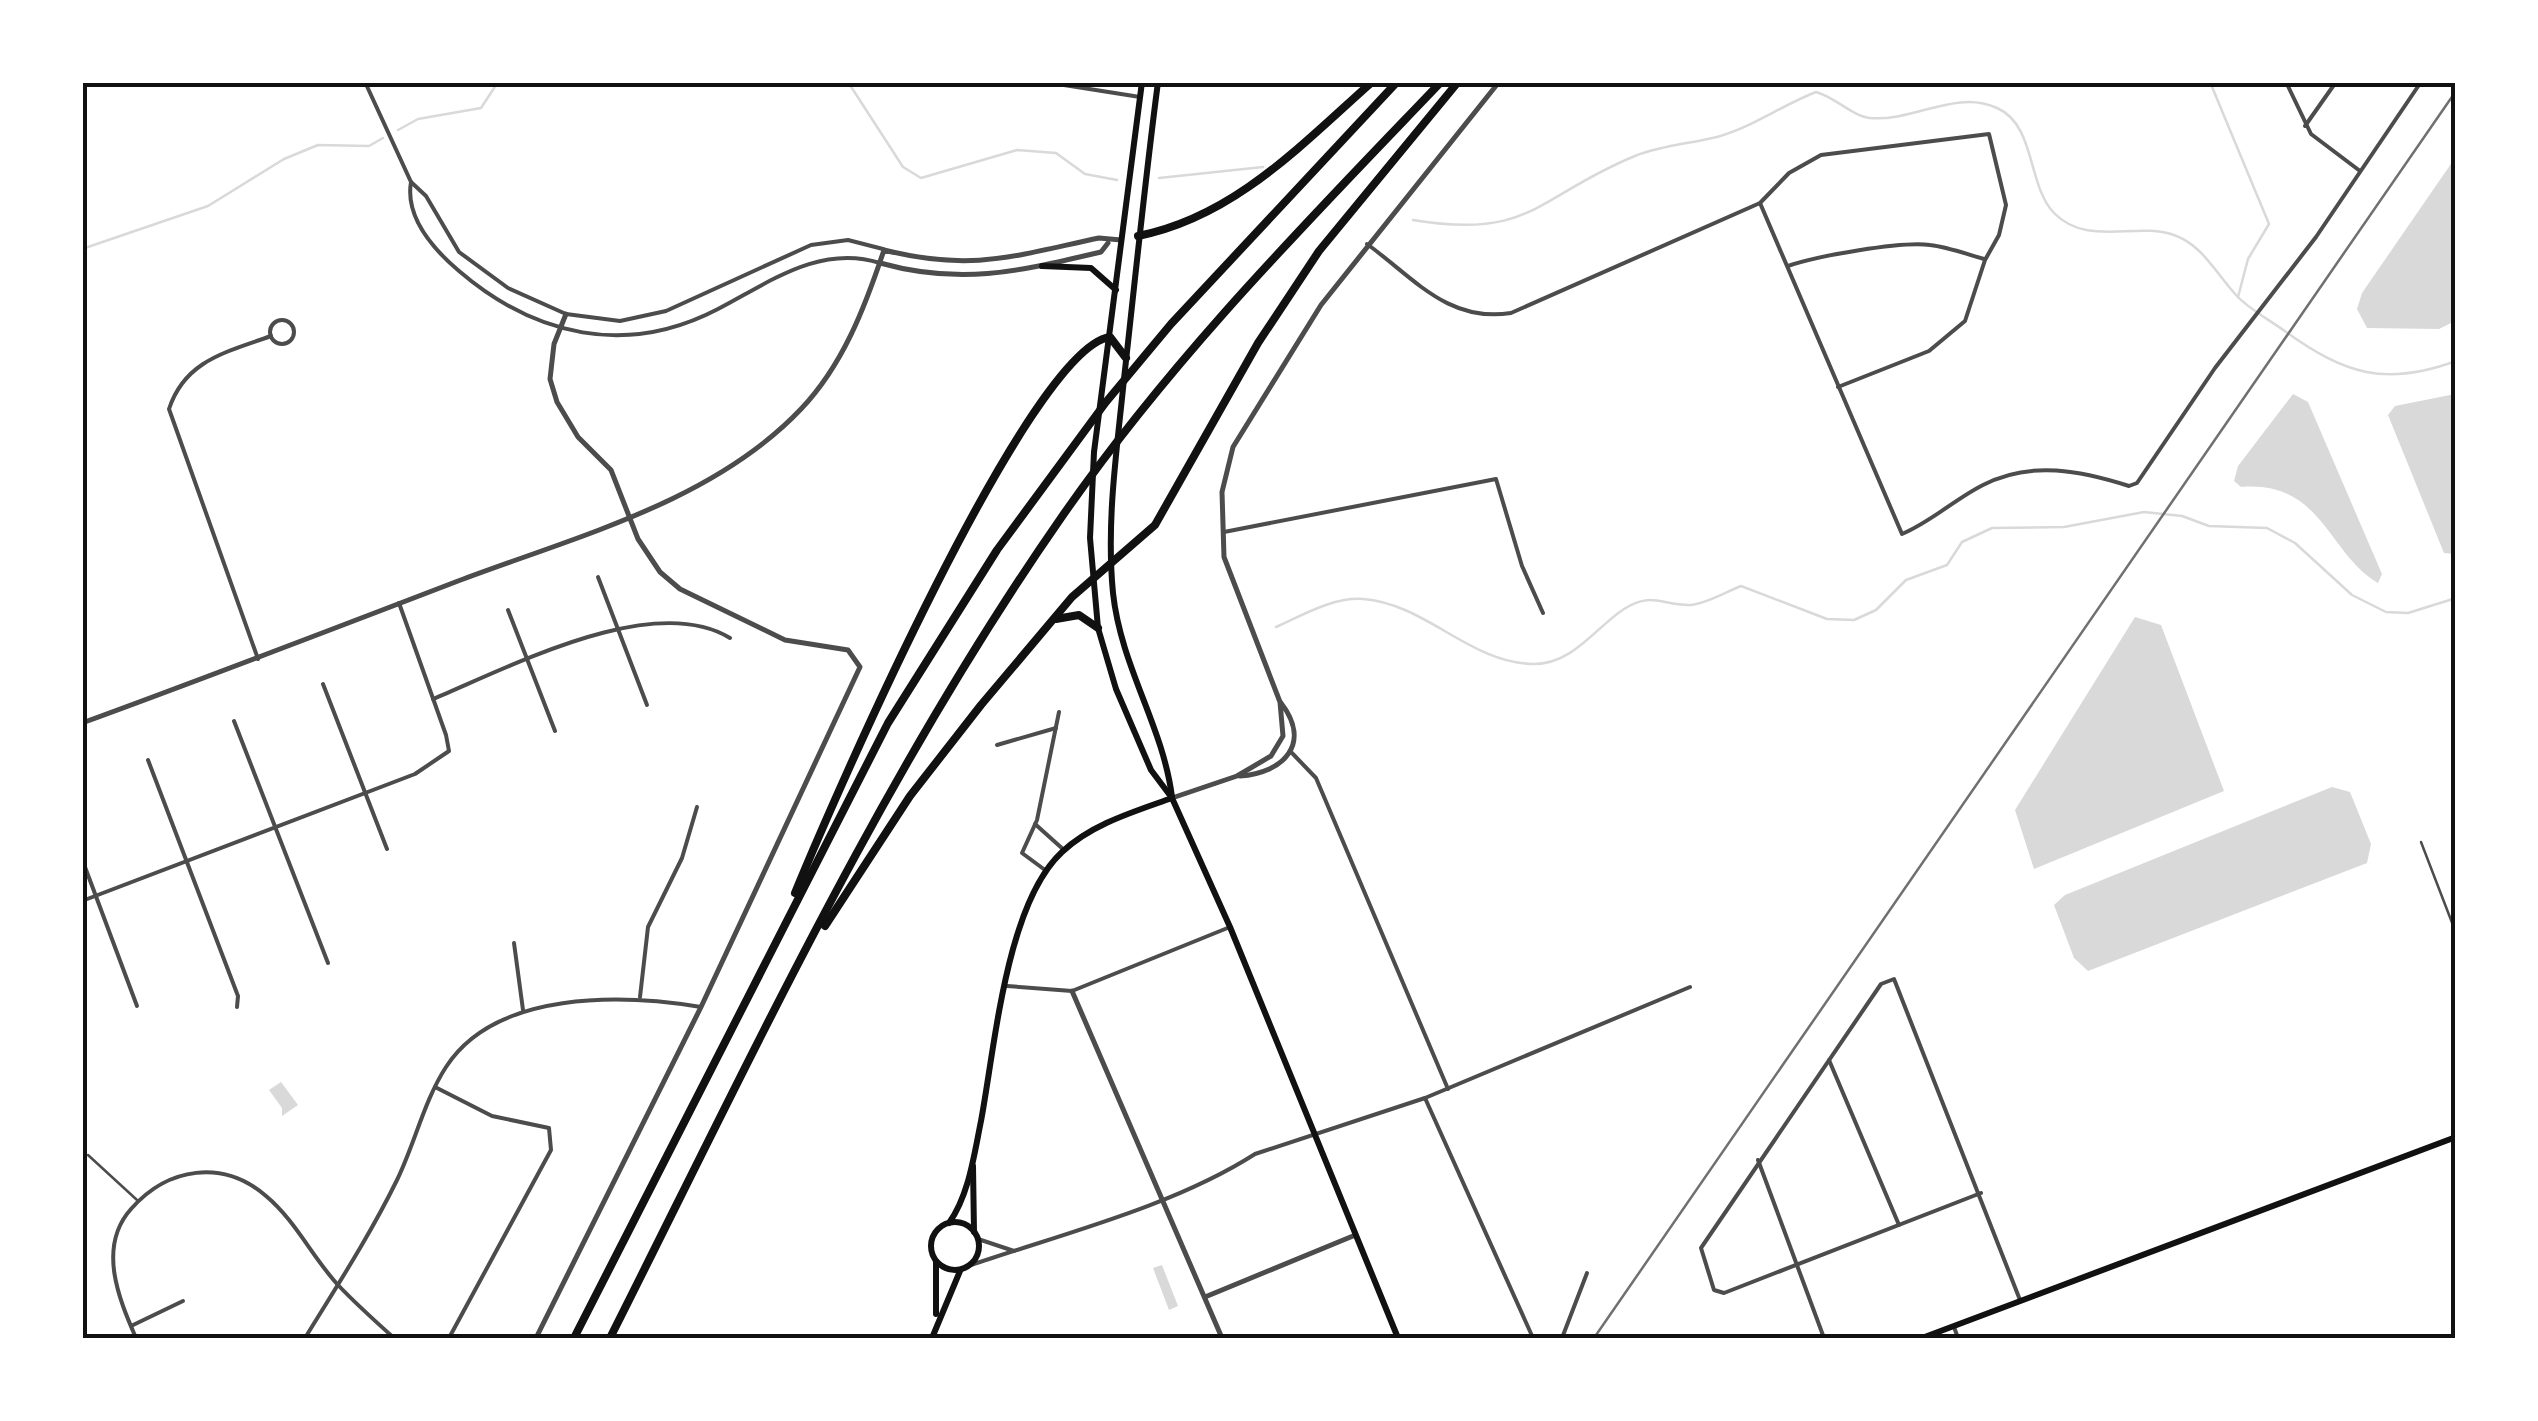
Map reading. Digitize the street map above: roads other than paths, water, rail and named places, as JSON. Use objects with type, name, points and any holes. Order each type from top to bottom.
[{"type":"highway","points":[[1138,236],[1182,224],[1238,196],[1372,82]]},
{"type":"highway","points":[[574,1338],[888,722],[998,550],[1059,465],[1171,324],[1397,82]]},
{"type":"highway","points":[[610,1338],[946,692],[1061,518],[1149,400],[1243,290],[1440,82]]},
{"type":"highway","points":[[806,956],[910,796],[1052,620],[1091,580],[1156,525],[1258,344],[1319,251],[1458,82]]},
{"type":"highway","points":[[779,935],[837,789],[982,500],[1067,366],[1084,346],[1110,337],[1126,358]]},
{"type":"highway","points":[[1052,620],[1079,615],[1098,628]]},
{"type":"main road","points":[[1142,82],[1094,452],[1091,580],[1098,628],[1116,689],[1150,770],[1172,798],[1230,927],[1398,1338]]},
{"type":"main road","points":[[1158,82],[1126,358],[1112,507],[1111,564],[1126,662],[1168,763],[1172,798]]},
{"type":"main road","points":[[1124,239],[1138,236]]},
{"type":"main road","points":[[1042,266],[1090,268],[1116,290]]},
{"type":"main road","points":[[932,1338],[936,1320],[936,1260],[932,1239],[960,1207],[1020,926],[1045,870],[1064,850],[1094,829],[1172,798]]},
{"type":"main road","points":[[1922,1338],[2208,1234],[2456,1137]]},
{"type":"main road","points":[[936,1320],[961,1270],[978,1253],[973,1160]]},
{"type":"main road","points":[[949,1223],[963,1224],[976,1235]]},
{"type":"main road","points":[[936,1260],[947,1269],[961,1270]]},
{"type":"street","points":[[366,82],[411,182],[426,196],[459,252],[508,288],[566,314],[620,321],[666,311],[812,245],[848,240],[928,261],[974,263],[1100,238],[1110,242]]},
{"type":"street","points":[[1044,82],[1140,97]]},
{"type":"street","points":[[1172,798],[1277,766],[1292,753],[1294,724],[1280,702],[1228,576],[1222,492],[1232,447],[1248,417],[1367,244],[1499,82]]},
{"type":"street","points":[[2286,82],[2306,126],[2360,171]]},
{"type":"street","points":[[2306,126],[2336,82]]},
{"type":"street","points":[[1760,204],[1902,534],[1986,483],[2032,470],[2083,471],[2130,486],[2142,477],[2243,330],[2316,237],[2420,82]]},
{"type":"street","points":[[1367,244],[1441,303],[1486,317],[1510,313],[1760,204],[1789,173],[1821,155],[1989,134],[2006,205],[1972,307],[1950,338],[1929,352],[1837,387]]},
{"type":"street","points":[[411,182],[408,198],[420,226],[449,262],[488,296],[560,330],[612,339],[663,332],[696,320],[796,268],[854,255],[917,274],[969,278],[1100,252],[1110,242],[1124,239]]},
{"type":"street","points":[[1788,266],[1813,258],[1928,244],[1985,260]]},
{"type":"street","points":[[82,724],[631,515],[731,464],[800,410],[821,386],[850,339],[884,250]]},
{"type":"street","points":[[536,1338],[701,1007],[860,667],[848,650],[785,640],[680,589],[650,560],[611,470],[578,437],[557,402],[550,379],[566,314]]},
{"type":"street","points":[[258,659],[169,409],[183,378],[197,366],[271,336],[278,321],[292,326],[292,338],[286,344],[276,343],[271,336]]},
{"type":"street","points":[[1222,532],[1496,478],[1522,566],[1543,613]]},
{"type":"street","points":[[598,577],[647,705]]},
{"type":"street","points":[[82,901],[415,774],[448,751],[399,603]]},
{"type":"street","points":[[508,610],[555,731]]},
{"type":"street","points":[[433,699],[618,628],[674,620],[696,623],[730,638]]},
{"type":"street","points":[[324,684],[387,849]]},
{"type":"street","points":[[1237,776],[1276,750],[1283,736],[1280,702]]},
{"type":"street","points":[[1045,870],[1022,853],[1035,824],[1058,712]]},
{"type":"street","points":[[234,721],[328,963]]},
{"type":"street","points":[[997,745],[1056,728]]},
{"type":"street","points":[[1292,753],[1316,778],[1448,1089]]},
{"type":"street","points":[[148,760],[238,996],[237,1007]]},
{"type":"street","points":[[640,997],[648,927],[682,858],[697,807]]},
{"type":"street","points":[[1035,824],[1064,850]]},
{"type":"street","points":[[82,859],[136,1006]]},
{"type":"street","points":[[1007,986],[1072,992],[1230,927]]},
{"type":"street","points":[[514,943],[523,1010]]},
{"type":"street","points":[[1980,1193],[1724,1293],[1714,1290],[1701,1257],[1701,1248],[1758,1160],[1881,984],[1894,979],[1980,1193],[2020,1300]]},
{"type":"street","points":[[971,1264],[1019,1252],[1159,1198],[1232,1168],[1254,1154],[1425,1098],[1690,988]]},
{"type":"street","points":[[1072,992],[1222,1338]]},
{"type":"street","points":[[305,1338],[372,1234],[435,1087],[454,1056],[484,1030],[523,1010],[640,997],[701,1007]]},
{"type":"street","points":[[1829,1060],[1898,1225]]},
{"type":"street","points":[[435,1087],[492,1116],[549,1128],[551,1150],[448,1338]]},
{"type":"street","points":[[1425,1098],[1532,1338]]},
{"type":"street","points":[[1758,1160],[1824,1338]]},
{"type":"street","points":[[136,1338],[116,1292],[114,1260],[126,1214],[174,1176],[206,1170],[242,1179],[268,1198],[338,1285],[394,1338]]},
{"type":"street","points":[[976,1235],[1019,1252]]},
{"type":"street","points":[[1205,1297],[1354,1236]]},
{"type":"street","points":[[1562,1338],[1587,1273]]},
{"type":"street","points":[[131,1326],[183,1301]]},
{"type":"street","points":[[1954,1326],[1958,1338]]},
{"type":"lane","points":[[2421,842],[2456,933]]},
{"type":"lane","points":[[88,1155],[138,1201]]},
{"type":"waterway","points":[[398,130],[418,119],[481,108],[498,82]]},
{"type":"waterway","points":[[848,82],[903,167],[921,178],[1017,150],[1056,153],[1085,174],[1117,180]]},
{"type":"waterway","points":[[2210,82],[2269,224],[2248,259],[2238,297]]},
{"type":"waterway","points":[[1413,220],[1453,225],[1510,219],[1635,156],[1730,133],[1816,92],[1870,118],[1950,104],[1981,103],[2010,116],[2019,128],[2045,201],[2067,223],[2095,231],[2156,231],[2182,238],[2200,252],[2248,306],[2307,346],[2347,366],[2387,374],[2431,369],[2456,361]]},
{"type":"waterway","points":[[82,249],[208,206],[284,159],[318,145],[369,146],[383,138]]},
{"type":"waterway","points":[[1159,178],[1263,167]]},
{"type":"waterway","points":[[1276,627],[1329,604],[1363,599],[1408,611],[1489,654],[1534,664],[1572,652],[1624,609],[1642,601],[1697,604],[1741,586],[1827,619],[1854,620],[1876,610],[1906,580],[1947,565],[1962,542],[1992,528],[2064,527],[2144,512],[2182,516],[2209,526],[2267,528],[2295,543],[2352,595],[2386,612],[2408,613],[2456,598]]},
{"type":"railway","points":[[1594,1338],[2456,91]]}]
